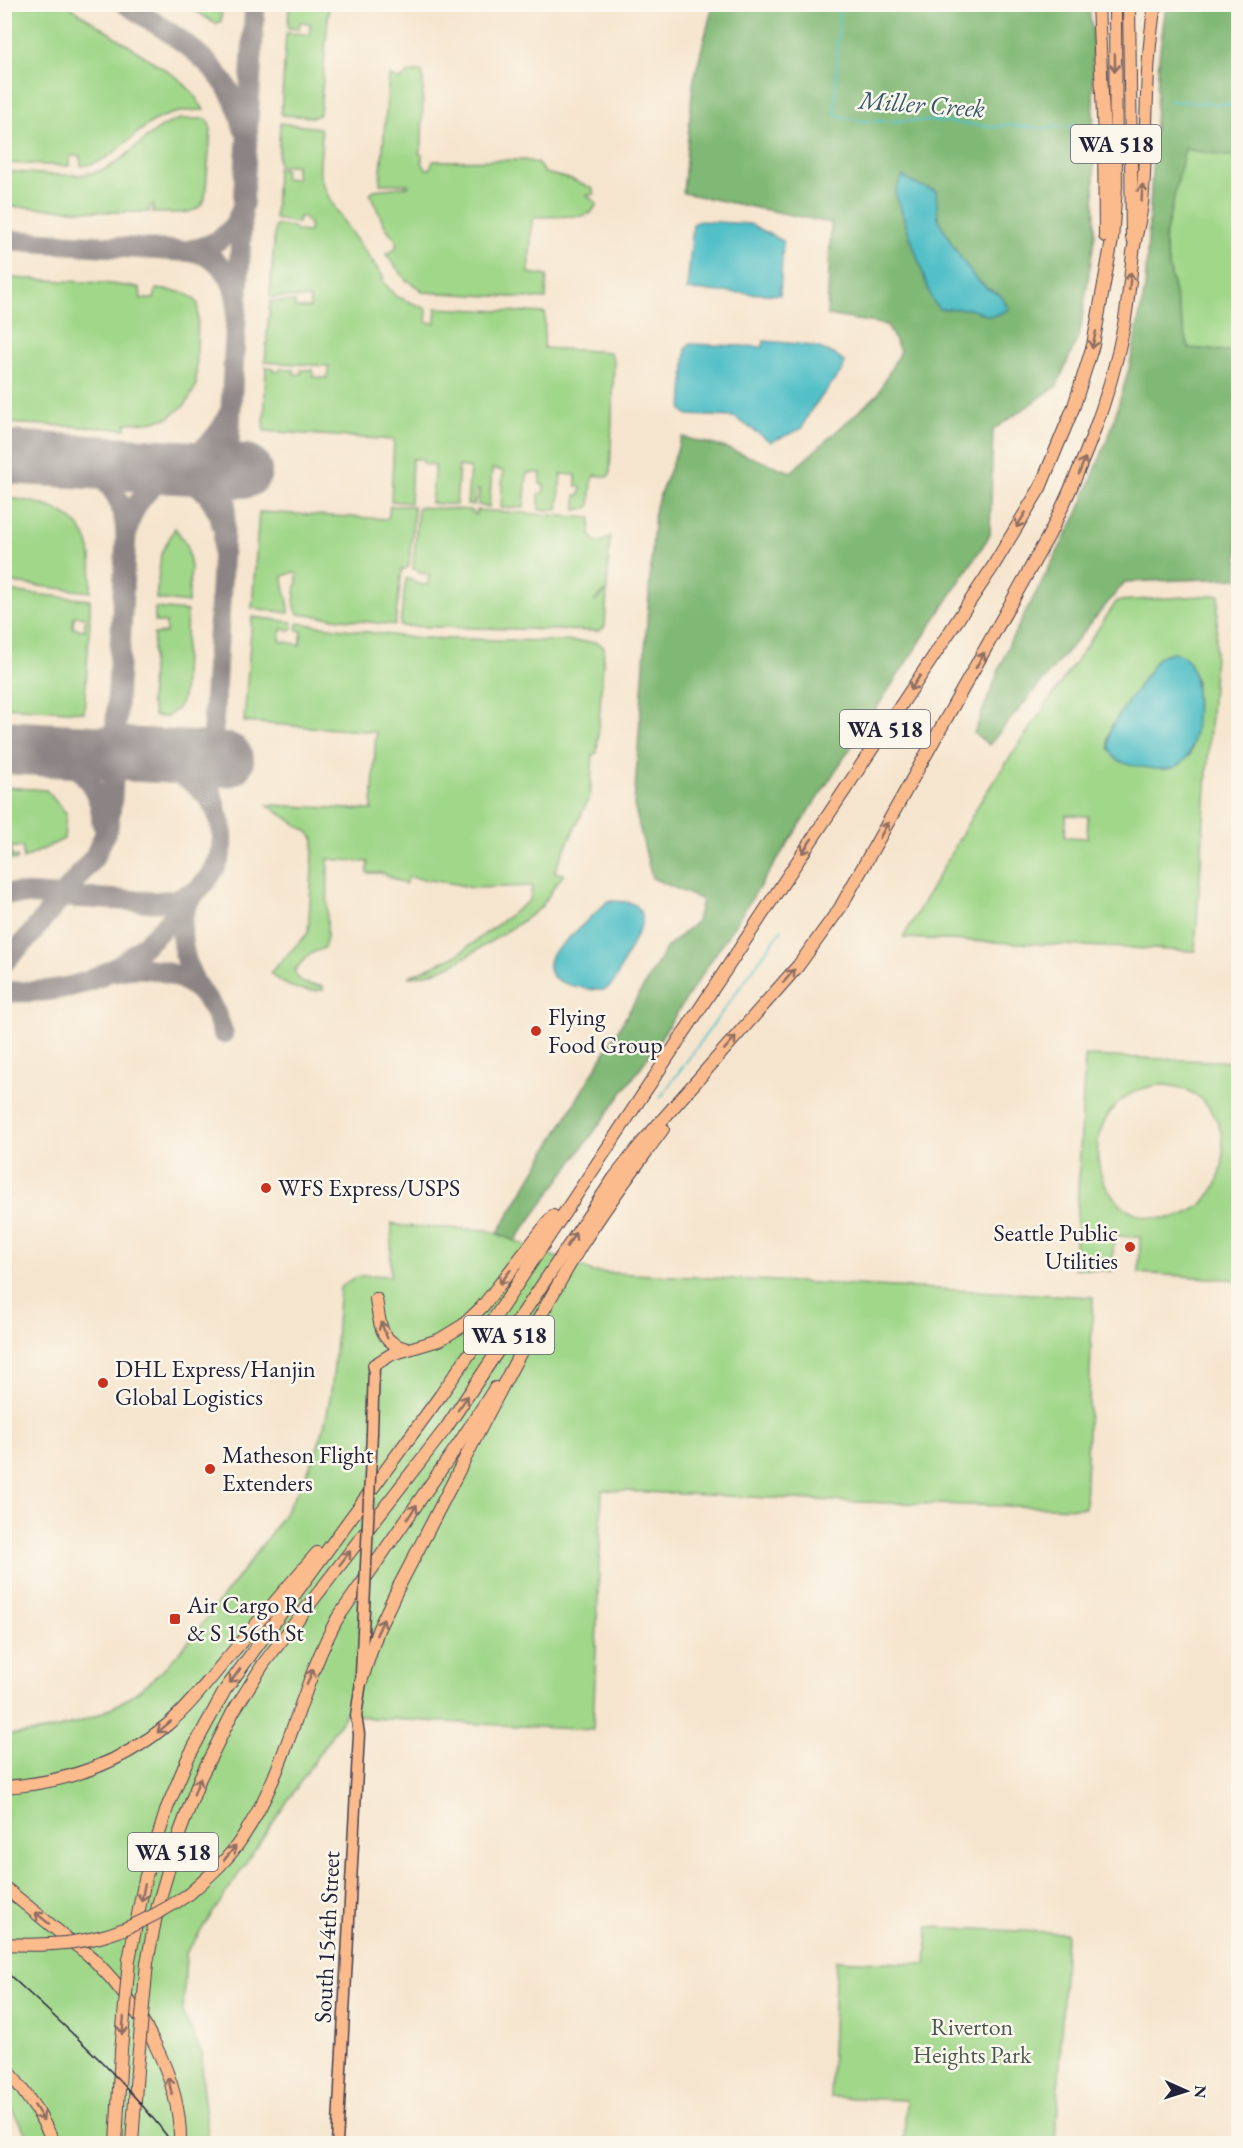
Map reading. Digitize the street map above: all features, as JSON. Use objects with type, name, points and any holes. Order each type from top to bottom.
[{"type":"highway","points":[[1098,4],[1104,127],[1106,283]]},
{"type":"highway","name":"WA 518","points":[[116,2144],[129,1960],[145,1879],[167,1808],[188,1758],[225,1690],[440,1396],[502,1307],[992,568],[1040,489],[1067,423],[1087,365],[1106,283],[1116,187],[1114,4]]},
{"type":"highway","name":"WA 518","points":[[132,2144],[147,1963],[158,1905],[177,1840],[200,1778],[239,1702],[264,1663],[446,1428],[614,1178],[641,1144],[798,966],[840,908],[1049,535],[1076,479],[1108,394],[1123,330],[1133,251],[1129,138],[1129,4]]},
{"type":"highway","points":[[1133,251],[1142,202],[1149,50],[1155,4]]},
{"type":"highway","points":[[361,1682],[378,1630],[398,1588],[538,1321],[580,1248],[620,1187],[710,1067]]},
{"type":"highway","points":[[374,1365],[392,1354],[439,1340],[462,1326],[482,1307],[606,1148]]},
{"type":"highway","points":[[376,1299],[385,1336],[392,1344],[407,1349]]},
{"type":"highway","points":[[4,1944],[42,1946],[100,1938],[121,1932],[159,1914],[189,1894],[222,1863],[242,1838],[260,1809],[283,1756],[322,1646],[337,1619],[458,1445],[538,1321]]},
{"type":"highway","points":[[4,1787],[33,1785],[76,1776],[114,1760],[144,1743],[169,1723],[381,1476]]},
{"type":"highway","points":[[4,1887],[96,1961],[115,1982],[134,2009],[158,2047],[169,2078],[180,2144]]},
{"type":"highway","points":[[4,2064],[38,2112],[55,2144]]},
{"type":"main road","name":"South 154th Street","points":[[337,2144],[359,1734],[363,1718],[361,1682],[374,1365]]},
{"type":"green space","points":[[4,5],[67,5],[178,78],[192,92],[204,110],[166,115],[145,127],[111,155],[92,164],[81,166],[80,156],[70,156],[69,166],[5,163]]},
{"type":"green space","points":[[186,5],[222,5],[221,21],[216,24]]},
{"type":"green space","points":[[289,5],[329,5],[320,114],[314,117],[281,115],[286,33],[310,34],[310,23],[300,22],[299,29],[288,28]]},
{"type":"green space","points":[[713,5],[1088,5],[1092,28],[1095,234],[1080,332],[1057,386],[993,430],[990,535],[648,1057],[515,1241],[498,1233],[667,947],[697,921],[702,900],[652,878],[634,805],[655,508],[682,437],[726,448],[791,472],[878,394],[900,351],[887,325],[827,315],[831,223],[683,193],[693,83]]},
{"type":"green space","points":[[1166,5],[1238,5],[1238,155],[1227,156],[1185,149],[1164,241],[1189,348],[1238,352],[1238,578],[1125,582],[989,745],[974,733],[1010,642],[1079,511],[1111,430],[1130,365],[1145,288],[1159,58]]},
{"type":"green space","points":[[421,71],[423,77],[422,144],[419,153],[422,155],[422,162],[426,169],[430,169],[433,161],[524,160],[537,163],[545,173],[570,179],[592,188],[595,194],[587,195],[597,204],[591,213],[581,216],[535,217],[532,221],[529,273],[547,276],[546,299],[422,292],[406,280],[386,254],[393,251],[397,245],[370,194],[374,190],[409,186],[408,184],[380,184],[389,75],[400,80],[409,73]]},
{"type":"green space","points":[[180,119],[207,119],[211,129],[205,199],[201,205],[190,212],[153,213],[153,204],[150,205],[149,212],[5,206],[5,171],[74,175],[100,171],[120,160],[160,128]]},
{"type":"green space","points":[[280,123],[320,128],[322,139],[320,174],[329,198],[384,278],[382,280],[395,296],[427,309],[426,322],[435,323],[436,308],[545,313],[544,348],[610,352],[614,361],[610,475],[607,477],[596,475],[592,479],[590,507],[576,510],[576,495],[580,495],[581,487],[576,486],[576,475],[561,474],[558,510],[539,510],[539,494],[544,492],[544,485],[540,484],[541,473],[527,473],[524,508],[501,508],[503,471],[492,469],[489,507],[478,505],[479,490],[476,490],[474,505],[467,505],[470,468],[459,466],[456,505],[431,503],[435,465],[423,464],[422,459],[412,459],[410,503],[391,501],[394,440],[264,431],[266,367],[279,372],[280,369],[294,370],[294,374],[301,374],[301,370],[313,370],[313,377],[327,378],[329,366],[265,362],[270,301],[295,302],[295,308],[310,308],[310,298],[270,297],[275,227],[277,225],[293,227],[296,231],[308,232],[310,230],[304,217],[299,217],[298,223],[275,219],[277,169],[285,169],[284,178],[296,179],[296,165],[278,166]]},
{"type":"green space","points":[[1167,147],[1238,151],[1238,361],[1154,356]]},
{"type":"green space","points":[[11,278],[103,283],[140,288],[141,299],[154,299],[156,289],[190,296],[198,304],[196,386],[186,404],[168,418],[126,423],[126,429],[5,423],[4,293],[10,293]]},
{"type":"green space","points":[[4,498],[44,505],[57,510],[78,526],[90,550],[91,592],[5,582]]},
{"type":"green space","points":[[390,506],[413,506],[414,509],[409,566],[402,569],[395,625],[298,614],[294,599],[297,574],[294,572],[283,576],[289,613],[252,608],[259,512],[388,519]]},
{"type":"green space","points":[[418,507],[470,510],[476,515],[477,510],[591,518],[590,535],[596,542],[602,542],[610,536],[607,589],[594,602],[607,591],[605,626],[600,631],[400,626],[406,579],[415,581],[416,584],[428,585],[429,574],[419,573],[419,570],[413,569]]},
{"type":"green space","points":[[175,528],[187,545],[191,567],[188,603],[156,599],[161,554]]},
{"type":"green space","points":[[4,591],[90,600],[90,617],[74,616],[73,628],[85,630],[85,620],[90,620],[84,712],[5,707]]},
{"type":"green space","points":[[1219,595],[1195,951],[903,938],[983,797],[1117,601]],"holes":[[[1157,659],[1189,662],[1196,681],[1192,749],[1189,756],[1109,749],[1108,738],[1111,727]],[[1066,815],[1088,816],[1087,838],[1065,837]]]},
{"type":"green space","points":[[155,608],[187,611],[183,697],[178,708],[167,717],[154,716],[150,704],[154,634],[166,633],[166,623],[155,622]]},
{"type":"green space","points":[[252,617],[292,622],[292,630],[281,629],[280,641],[300,645],[302,631],[297,630],[298,623],[414,638],[597,642],[604,647],[597,753],[593,754],[590,796],[554,872],[564,874],[538,910],[456,962],[434,972],[408,977],[457,955],[530,900],[532,886],[472,888],[409,877],[405,884],[382,873],[367,873],[368,862],[328,859],[327,937],[324,948],[308,955],[294,971],[302,982],[323,986],[323,990],[308,991],[294,988],[281,982],[270,973],[308,933],[314,839],[308,832],[267,805],[372,810],[376,732],[244,722]]},
{"type":"green space","points":[[5,787],[46,790],[66,813],[64,839],[23,859],[23,847],[11,847],[11,856],[17,857],[17,860],[5,859]]},
{"type":"green space","points":[[1085,1056],[1238,1062],[1238,1280],[1139,1273],[1140,1237],[1114,1236],[1112,1271],[1074,1268]],"holes":[[[1158,1085],[1186,1090],[1206,1104],[1218,1124],[1223,1148],[1220,1172],[1210,1194],[1193,1210],[1169,1218],[1140,1215],[1118,1202],[1104,1182],[1098,1159],[1100,1135],[1110,1112],[1129,1095]]]},
{"type":"green space","points":[[392,1223],[402,1226],[487,1230],[593,1272],[1093,1297],[1085,1508],[858,1502],[602,1490],[593,1730],[371,1718],[347,1712],[186,1953],[183,2014],[202,2054],[203,2092],[209,2143],[32,2143],[5,2099],[5,1735],[52,1730],[67,1726],[97,1715],[125,1700],[155,1677],[181,1650],[255,1555],[293,1499],[321,1437],[330,1400],[340,1288],[357,1277],[390,1276]]},
{"type":"green space","name":"Riverton Heights Park","points":[[928,1927],[1066,1933],[1056,2143],[904,2143],[906,2100],[830,2097],[836,1960],[926,1964]]},
{"type":"water","points":[[903,176],[914,183],[936,191],[938,218],[953,246],[974,277],[988,289],[1000,295],[1009,309],[990,316],[968,309],[939,309],[932,300],[895,192]]},
{"type":"water","points":[[699,221],[750,224],[783,241],[780,295],[687,290],[693,224]]},
{"type":"water","points":[[764,341],[817,348],[827,351],[844,362],[843,369],[811,410],[801,429],[771,442],[734,417],[688,415],[682,410],[686,349],[690,344],[763,347]]},
{"type":"water","points":[[1173,652],[1184,656],[1193,670],[1196,713],[1193,743],[1189,754],[1179,765],[1167,769],[1139,767],[1122,762],[1116,759],[1109,747],[1111,727],[1157,659]]},
{"type":"water","points":[[608,901],[627,902],[637,906],[642,916],[642,923],[614,982],[603,990],[562,983],[552,975],[549,969],[552,954]]},
{"type":"waterway","name":"Miller Creek","points":[[839,4],[835,115],[862,121],[937,121],[994,127],[1008,125],[1042,128],[1082,126]]},
{"type":"waterway","name":"Miller Creek","points":[[1169,101],[1238,105]]},
{"type":"waterway","points":[[660,1098],[782,929]]},
{"type":"taxiway","points":[[126,4],[181,41],[213,69],[226,86],[236,105],[243,127]]},
{"type":"taxiway","points":[[190,250],[209,245],[224,236],[240,215],[243,205],[255,4]]},
{"type":"taxiway","points":[[238,294],[242,214]]},
{"type":"taxiway","points":[[4,240],[196,252],[212,259],[224,270],[232,284],[237,301],[210,781],[212,798],[222,830],[220,857],[208,879],[156,935],[109,971],[92,980],[72,986],[39,991],[4,992]]},
{"type":"taxiway","points":[[127,533],[133,512],[144,496],[157,483],[205,448],[218,433],[228,415]]},
{"type":"taxiway","points":[[4,457],[67,464],[101,478],[114,492],[122,511],[126,536],[112,798],[108,827],[95,856],[27,939],[4,962]]},
{"type":"taxiway","points":[[86,462],[148,466],[186,477],[201,488],[214,504],[222,525]]},
{"type":"taxiway","points":[[4,748],[46,752],[72,764],[88,780],[94,790],[102,823]]},
{"type":"taxiway","points":[[41,751],[111,756],[159,766],[180,775],[199,788],[213,805]]},
{"type":"taxiway","points":[[4,893],[155,902],[174,900],[194,892]]},
{"type":"taxiway","points":[[189,899],[182,922],[183,947],[190,971],[201,992]]},
{"type":"taxiway","points":[[114,971],[141,968],[169,973],[181,979],[193,986],[214,1010],[223,1033]]},
{"type":"runway","points":[[4,457],[245,471]]},
{"type":"runway","points":[[4,747],[227,760]]},
{"type":"tram line","points":[[4,1970],[114,2074],[173,2144]]},
{"type":"place","name":"Flying Food Group","points":[[536,1031]]},
{"type":"place","name":"WFS Express/USPS","points":[[266,1188]]},
{"type":"place","name":"Seattle Public Utilities","points":[[1130,1247]]},
{"type":"place","name":"DHL Express/Hanjin Global Logistics","points":[[103,1383]]},
{"type":"place","name":"Matheson Flight Extenders","points":[[210,1469]]},
{"type":"place","name":"Air Cargo Rd & S 156th St","points":[[175,1619]]}]
